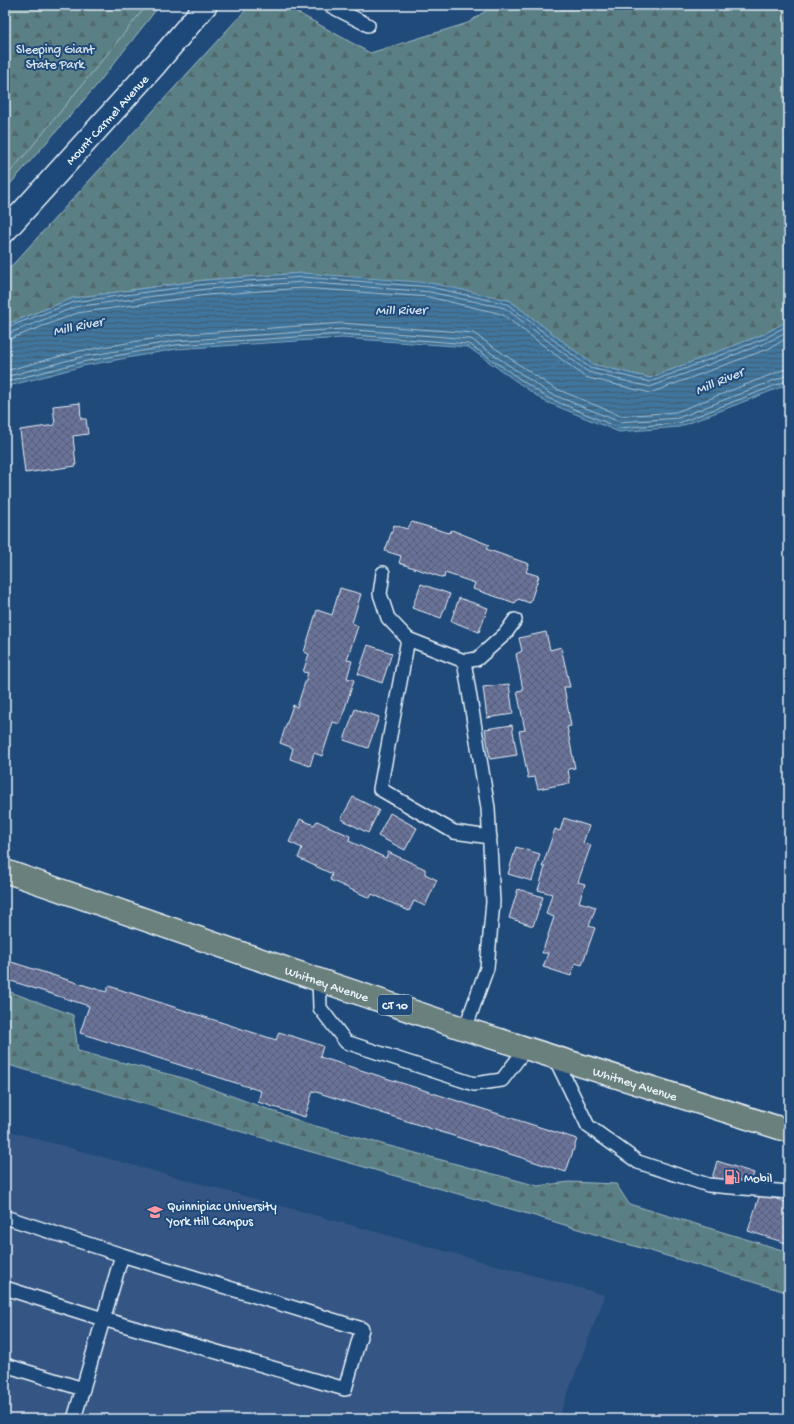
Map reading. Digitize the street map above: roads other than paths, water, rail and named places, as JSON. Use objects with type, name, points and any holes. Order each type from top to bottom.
[{"type":"highway","name":"Whitney Avenue","points":[[5,871],[319,980],[464,1028],[789,1131]]},
{"type":"main road","name":"Mount Carmel Avenue","points":[[5,231],[156,64],[206,5]]},
{"type":"lane","points":[[329,5],[368,25]]},
{"type":"lane","points":[[383,573],[380,594],[388,618],[408,639],[464,661],[477,659],[505,634],[514,620]]},
{"type":"lane","points":[[408,639],[380,789],[454,832],[490,836]]},
{"type":"lane","points":[[464,661],[488,808],[493,902],[487,968],[464,1028]]},
{"type":"lane","points":[[319,980],[320,1008],[346,1042],[474,1084],[502,1080],[527,1047]]},
{"type":"lane","points":[[554,1056],[588,1126],[638,1162],[708,1184],[789,1192]]},
{"type":"lane","points":[[5,1217],[122,1255],[362,1328],[345,1389],[103,1319],[5,1288]]},
{"type":"lane","points":[[74,1419],[122,1255]]},
{"type":"lane","points":[[5,1365],[83,1389]]},
{"type":"water","name":"Mill River","points":[[303,273],[431,283],[509,300],[592,364],[650,378],[764,334],[789,320],[789,384],[679,427],[619,432],[544,401],[468,347],[342,338],[176,349],[83,366],[5,387],[5,325],[73,298],[205,280]]},
{"type":"place","name":"Mobil","points":[[732,1177]]},
{"type":"place","name":"Quinnipiac University York Hill Campus","points":[[155,1212]]},
{"type":"park label","name":"Sleeping Giant State Park","points":[[55,56]]}]
